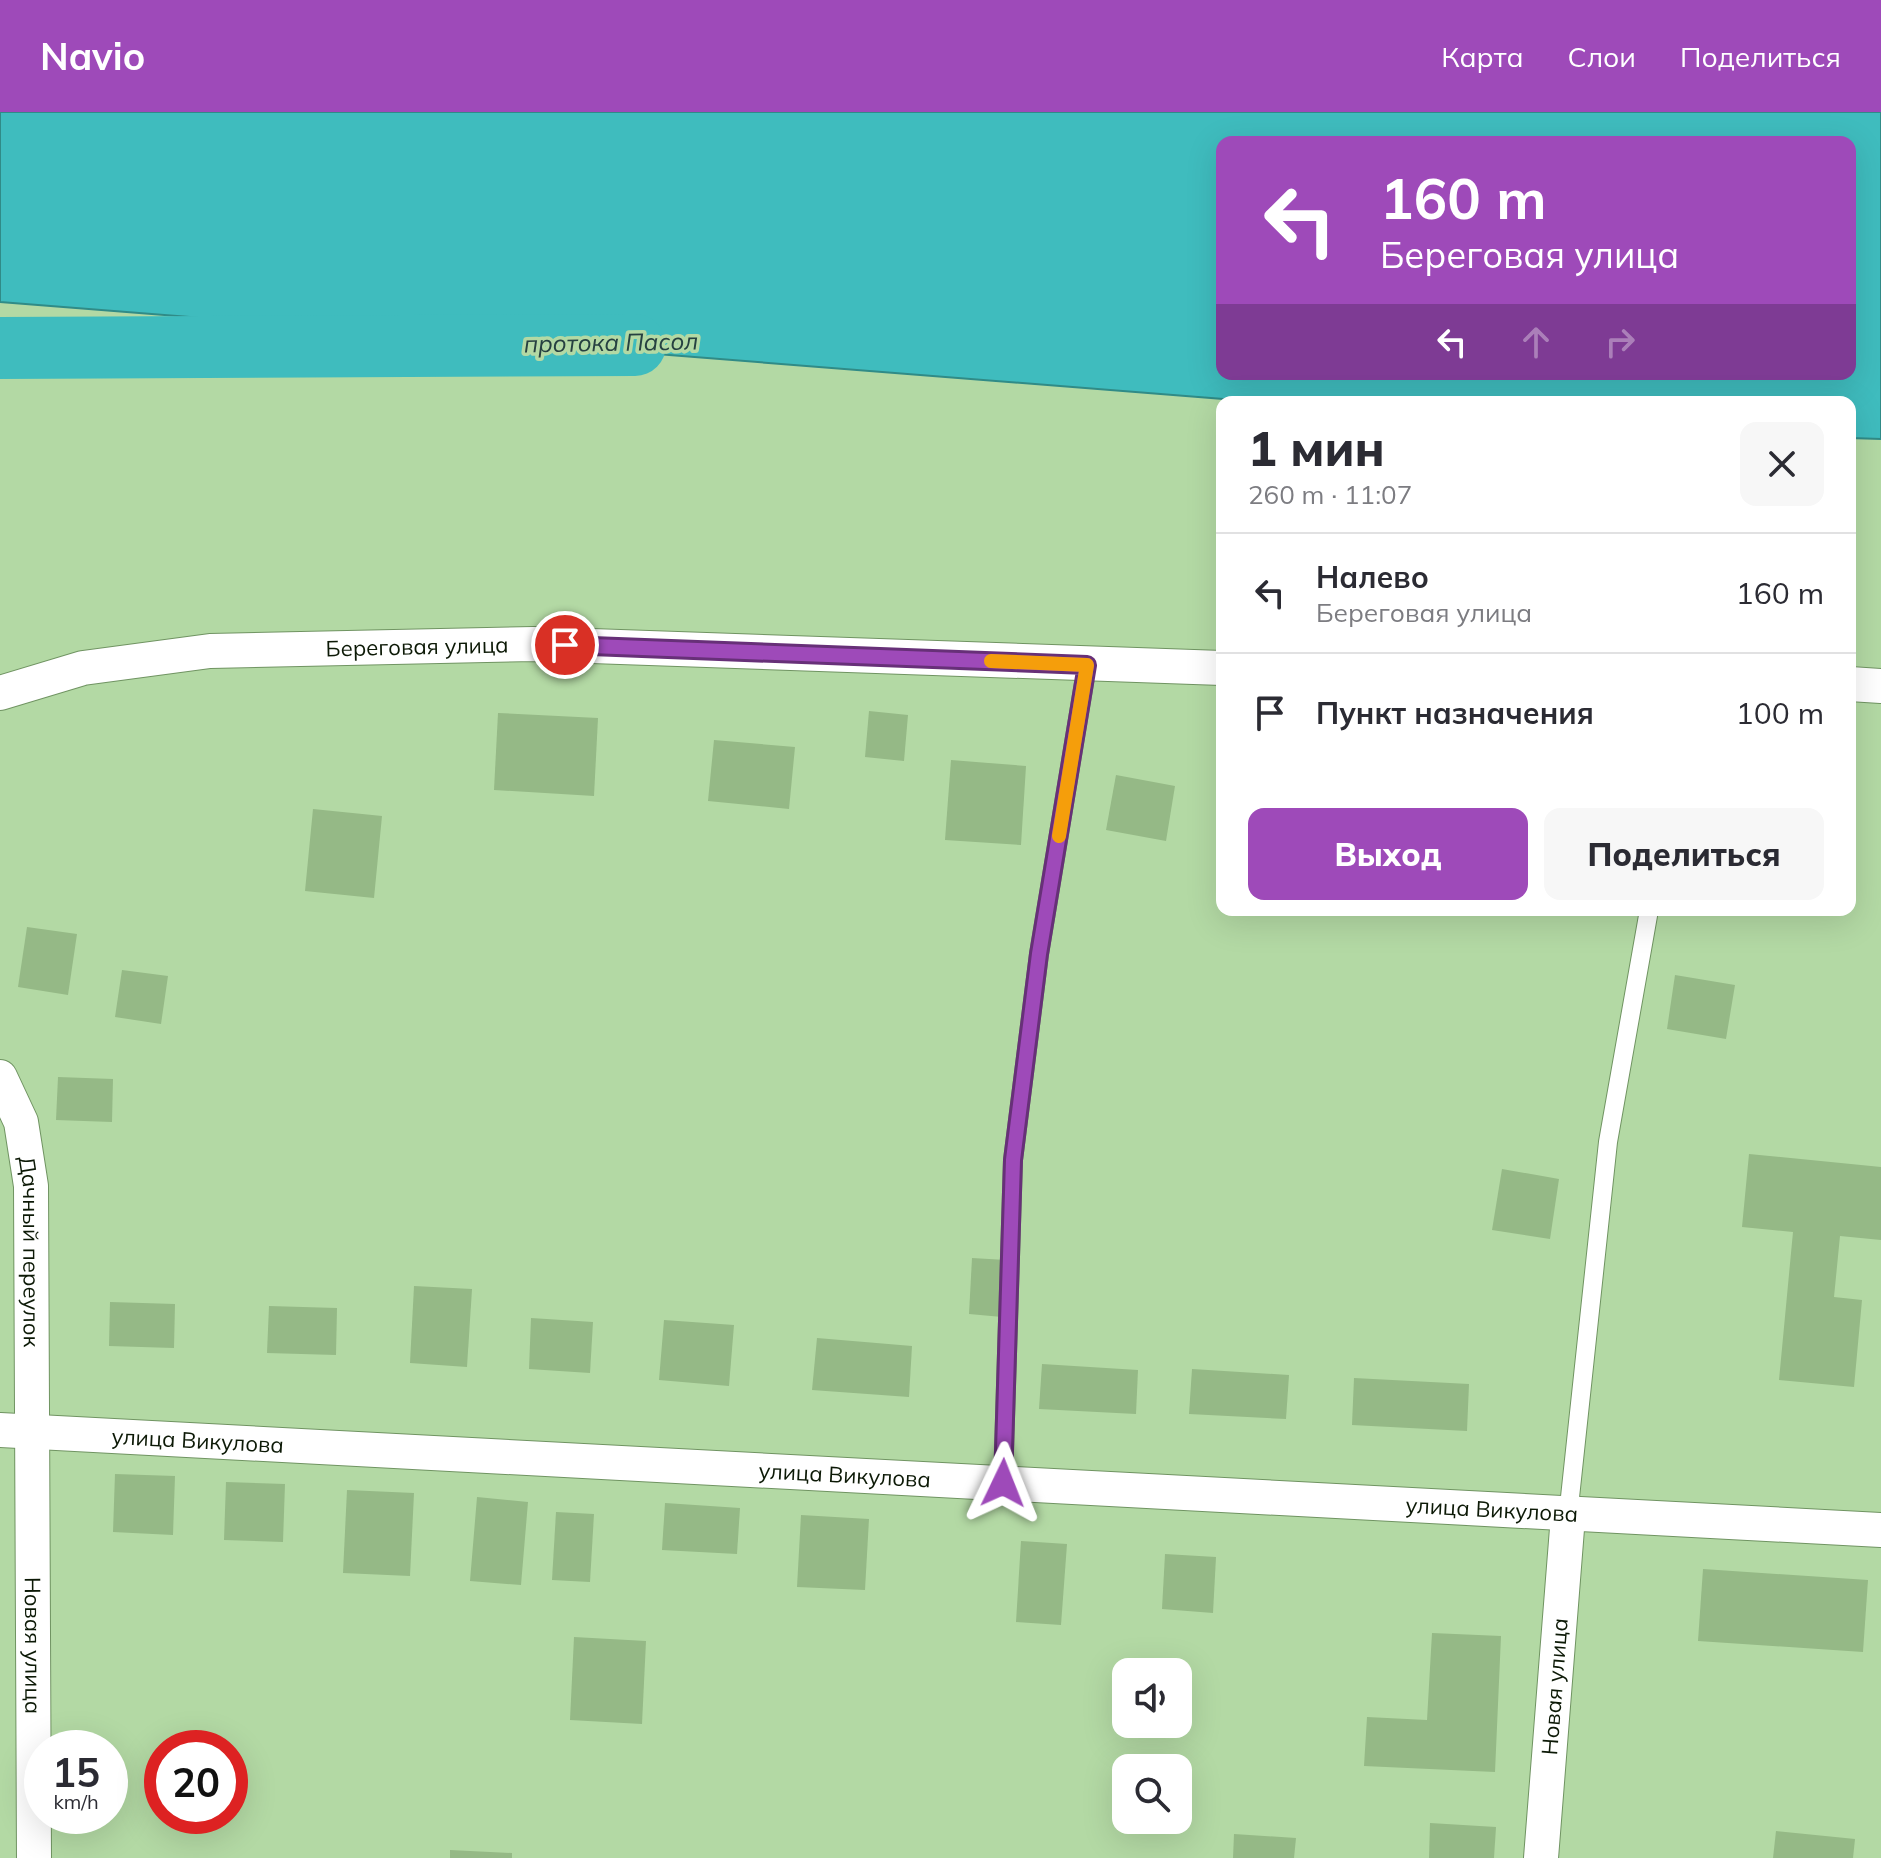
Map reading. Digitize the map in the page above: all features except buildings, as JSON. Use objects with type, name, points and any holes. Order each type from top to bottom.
[{"type":"street","name":"Береговая улица","points":[[0,693],[83,668],[225,650],[534,644],[1216,668]]},
{"type":"street","points":[[1856,684],[1881,686]]},
{"type":"street","name":"Дачный переулок","points":[[0,1077],[21,1122],[31,1186],[16,1432]]},
{"type":"street","name":"улица Викулова","points":[[16,1432],[1003,1483],[1568,1516],[1881,1530]]},
{"type":"street","name":"Новая улица","points":[[16,1432],[34,1858]]},
{"type":"street","name":"Новая улица","points":[[1541,1858],[1568,1516]]},
{"type":"lane","points":[[1003,1483],[1013,1160],[1039,954],[1087,665]]},
{"type":"lane","points":[[1568,1516],[1608,1142],[1648,916]]},
{"type":"water","points":[[0,112],[1881,112],[1881,439],[1856,438],[1856,396],[1216,396],[1216,398],[0,302]]},
{"type":"waterway","name":"протока Пасол","points":[[0,348],[635,345]]},
{"type":"slow traffic","points":[[991,661],[1087,665],[1059,836]]},
{"type":"route","points":[[565,645],[1087,665],[1039,954],[1013,1160],[1003,1483]]}]
